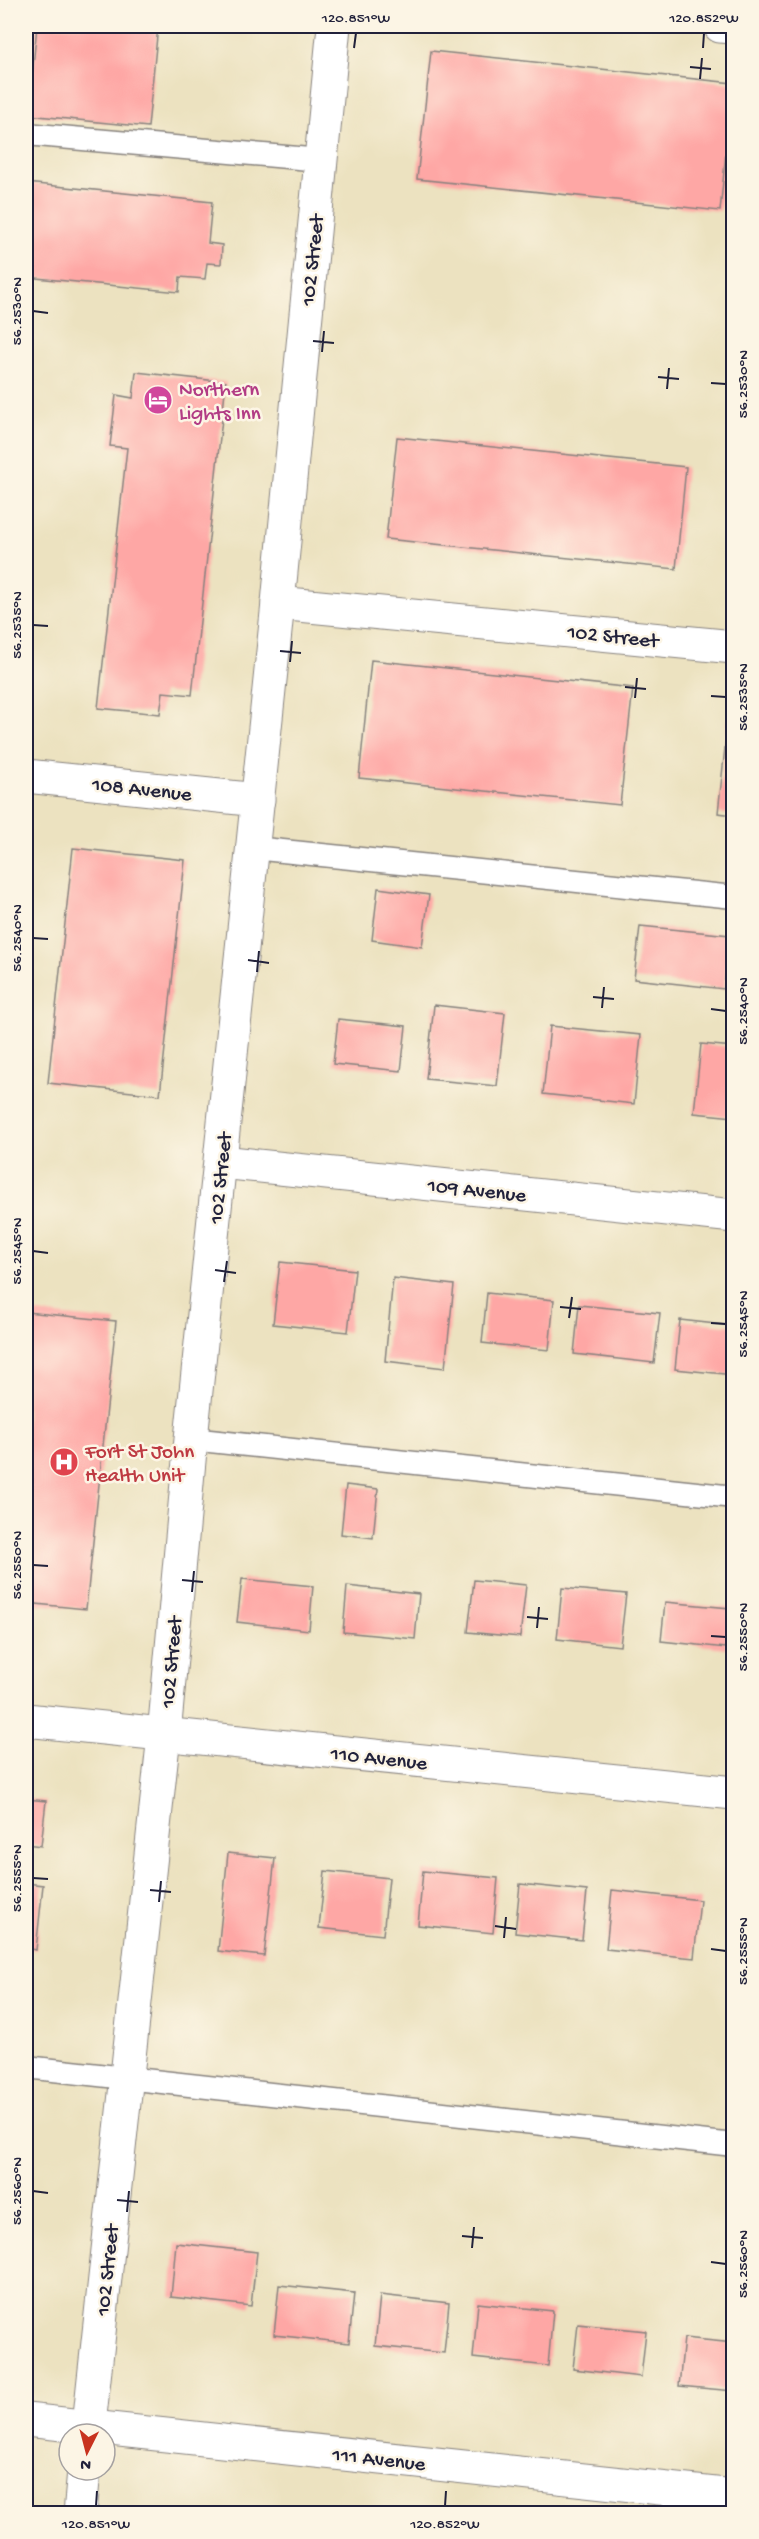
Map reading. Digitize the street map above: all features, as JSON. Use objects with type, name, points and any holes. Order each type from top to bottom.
[{"type":"street","name":"102 Street","points":[[89,2422],[164,1735],[191,1439],[258,801],[334,26]]},
{"type":"street","points":[[720,26],[734,27]]},
{"type":"street","name":"102 Street","points":[[278,603],[734,647]]},
{"type":"street","name":"108 Avenue","points":[[26,776],[258,801]]},
{"type":"street","name":"109 Avenue","points":[[221,1162],[734,1216]]},
{"type":"street","name":"110 Avenue","points":[[26,1720],[734,1793]]},
{"type":"street","name":"111 Avenue","points":[[26,2420],[57,2426]]},
{"type":"street","name":"111 Avenue","points":[[117,2434],[734,2496]]},
{"type":"street","points":[[80,2514],[83,2482]]},
{"type":"lane","points":[[26,134],[321,160]]},
{"type":"lane","points":[[253,848],[734,897]]},
{"type":"lane","points":[[191,1439],[734,1497]]},
{"type":"lane","points":[[26,2067],[734,2145]]},
{"type":"building","points":[[37,26],[158,26],[148,127],[28,115]]},
{"type":"building","points":[[431,51],[733,83],[720,211],[417,179]]},
{"type":"building","points":[[26,183],[212,202],[208,243],[222,245],[221,264],[207,263],[205,279],[180,277],[179,292],[26,277]]},
{"type":"building","points":[[136,372],[226,382],[192,695],[163,692],[160,714],[98,708],[127,448],[110,446],[116,395],[133,398]]},
{"type":"building","points":[[397,437],[686,467],[676,569],[386,539]]},
{"type":"building","points":[[371,660],[633,688],[620,805],[359,778]]},
{"type":"building","points":[[731,692],[734,692],[734,815],[718,813]]},
{"type":"building","points":[[73,848],[185,860],[160,1095],[48,1083]]},
{"type":"building","points":[[378,888],[429,895],[422,947],[372,940]]},
{"type":"building","points":[[640,926],[730,935],[724,989],[634,979]]},
{"type":"building","points":[[434,1005],[505,1013],[497,1086],[426,1079]]},
{"type":"building","points":[[338,1019],[406,1026],[401,1071],[333,1064]]},
{"type":"building","points":[[550,1026],[641,1035],[634,1104],[543,1094]]},
{"type":"building","points":[[701,1044],[734,1047],[734,1117],[694,1113]]},
{"type":"building","points":[[280,1262],[355,1270],[348,1332],[273,1324]]},
{"type":"building","points":[[393,1278],[454,1285],[445,1368],[385,1361]]},
{"type":"building","points":[[487,1293],[554,1300],[549,1350],[482,1343]]},
{"type":"building","points":[[579,1305],[660,1313],[654,1363],[574,1354]]},
{"type":"building","name":"Fort St John Health Unit","points":[[26,1312],[116,1321],[86,1609],[26,1603]]},
{"type":"building","points":[[680,1320],[734,1326],[734,1375],[675,1369]]},
{"type":"building","points":[[346,1485],[378,1489],[373,1538],[341,1534]]},
{"type":"building","points":[[242,1579],[313,1586],[309,1630],[237,1622]]},
{"type":"building","points":[[474,1580],[526,1585],[520,1637],[468,1632]]},
{"type":"building","points":[[347,1586],[419,1594],[415,1639],[343,1632]]},
{"type":"building","points":[[562,1588],[626,1594],[620,1646],[557,1639]]},
{"type":"building","points":[[665,1602],[730,1608],[726,1648],[661,1641]]},
{"type":"building","points":[[26,1799],[46,1801],[41,1846],[26,1844]]},
{"type":"building","points":[[228,1853],[275,1858],[264,1956],[218,1951]]},
{"type":"building","points":[[325,1871],[389,1878],[383,1935],[319,1928]]},
{"type":"building","points":[[423,1871],[498,1878],[493,1933],[418,1925]]},
{"type":"building","points":[[26,1883],[43,1885],[36,1950],[26,1948]]},
{"type":"building","points":[[520,1884],[587,1891],[582,1940],[515,1933]]},
{"type":"building","points":[[612,1890],[700,1900],[694,1958],[606,1949]]},
{"type":"building","points":[[26,1971],[30,1972],[27,2001],[26,2001]]},
{"type":"building","points":[[176,2243],[257,2252],[251,2306],[171,2297]]},
{"type":"building","points":[[279,2285],[354,2293],[349,2343],[274,2335]]},
{"type":"building","points":[[380,2295],[449,2303],[444,2353],[375,2346]]},
{"type":"building","points":[[478,2303],[553,2311],[548,2366],[473,2358]]},
{"type":"building","points":[[578,2324],[646,2331],[641,2377],[573,2369]]},
{"type":"building","points":[[684,2338],[734,2343],[734,2391],[679,2386]]},
{"type":"place","name":"Northern Lights Inn","points":[[158,400]]},
{"type":"place","name":"Fort St John Health Unit","points":[[64,1462]]}]
